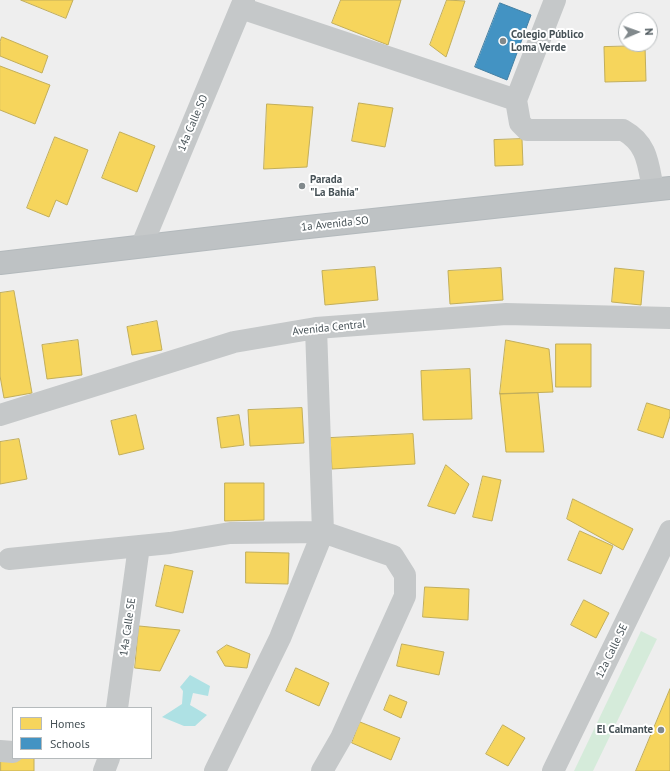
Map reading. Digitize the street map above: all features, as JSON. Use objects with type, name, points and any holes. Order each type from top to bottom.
[{"type":"highway","name":"1a Avenida SO","points":[[0,263],[662,188]]},
{"type":"street","points":[[555,0],[516,100],[520,123],[527,130],[623,130],[633,136],[640,144],[662,188]]},
{"type":"street","points":[[243,4],[516,100]]},
{"type":"street","name":"14a Calle SO","points":[[142,246],[243,4]]},
{"type":"street","name":"Avenida Central","points":[[0,415],[234,342],[316,328],[506,314],[670,318]]},
{"type":"street","points":[[215,771],[280,638],[323,532],[316,328]]},
{"type":"street","name":"12a Calle SE","points":[[553,771],[670,530]]},
{"type":"street","points":[[9,559],[139,546],[230,533],[323,532],[392,556],[405,575],[405,596],[341,738],[322,771]]},
{"type":"street","name":"14a Calle SE","points":[[117,707],[139,546]]},
{"type":"street","points":[[0,751],[12,752]]},
{"type":"street","points":[[104,771],[109,759]]},
{"type":"green space","points":[[641,631],[657,639],[593,771],[574,771]]},
{"type":"water","points":[[190,675],[210,686],[208,696],[193,693],[190,705],[207,715],[195,726],[184,726],[162,717],[182,704],[183,691],[180,687]]},
{"type":"building: Homes","points":[[21,0],[73,0],[66,18]]},
{"type":"building: Homes","points":[[341,0],[401,0],[388,45],[332,23]]},
{"type":"building: Homes","points":[[447,0],[465,1],[446,57],[430,45]]},
{"type":"building: Homes","points":[[2,37],[48,56],[42,73],[0,56],[0,42]]},
{"type":"building: Homes","points":[[604,47],[618,47],[618,52],[645,52],[646,81],[605,82]]},
{"type":"building: Homes","points":[[0,66],[50,85],[35,124],[0,110]]},
{"type":"building: Homes","points":[[359,103],[393,108],[385,147],[352,141]]},
{"type":"building: Homes","points":[[267,104],[313,107],[307,167],[264,169]]},
{"type":"building: Homes","points":[[120,132],[155,146],[137,192],[102,178]]},
{"type":"building: Homes","points":[[55,137],[88,150],[67,205],[56,200],[49,217],[27,208]]},
{"type":"building: Homes","points":[[522,139],[523,165],[495,166],[494,140]]},
{"type":"building: Homes","points":[[375,267],[378,300],[325,305],[322,271]]},
{"type":"building: Homes","points":[[501,268],[503,300],[450,304],[448,271]]},
{"type":"building: Homes","points":[[615,268],[644,271],[641,305],[612,302]]},
{"type":"building: Homes","points":[[14,291],[32,393],[4,398],[0,376],[0,293]]},
{"type":"building: Homes","points":[[157,321],[162,350],[132,355],[127,327]]},
{"type":"building: Homes","points":[[78,340],[82,375],[47,379],[42,345]]},
{"type":"building: Homes","points":[[506,340],[549,349],[553,392],[500,394]]},
{"type":"building: Homes","points":[[556,344],[591,344],[591,387],[556,387]]},
{"type":"building: Homes","points":[[470,369],[472,419],[423,420],[421,371]]},
{"type":"building: Homes","points":[[538,393],[544,452],[506,452],[500,394]]},
{"type":"building: Homes","points":[[647,403],[670,410],[670,416],[663,438],[638,430]]},
{"type":"building: Homes","points":[[302,408],[304,443],[250,446],[248,410]]},
{"type":"building: Homes","points":[[136,415],[144,449],[119,455],[111,421]]},
{"type":"building: Homes","points":[[239,415],[244,445],[221,448],[217,418]]},
{"type":"building: Homes","points":[[413,434],[415,464],[332,469],[330,438]]},
{"type":"building: Homes","points":[[19,439],[27,479],[0,484],[0,442]]},
{"type":"building: Homes","points":[[446,465],[469,484],[455,514],[428,506]]},
{"type":"building: Homes","points":[[483,476],[501,480],[492,521],[473,517]]},
{"type":"building: Homes","points":[[225,483],[264,483],[264,520],[225,521]]},
{"type":"building: Homes","points":[[573,499],[633,529],[623,550],[567,519]]},
{"type":"building: Homes","points":[[580,531],[613,546],[601,574],[568,560]]},
{"type":"building: Homes","points":[[246,552],[289,553],[288,584],[246,583]]},
{"type":"building: Homes","points":[[165,565],[193,571],[183,613],[156,606]]},
{"type":"building: Homes","points":[[425,587],[469,589],[468,620],[423,617]]},
{"type":"building: Homes","points":[[584,600],[609,613],[596,638],[571,625]]},
{"type":"building: Homes","points":[[139,626],[180,630],[160,671],[135,668]]},
{"type":"building: Homes","points":[[402,644],[444,652],[439,675],[397,666]]},
{"type":"building: Homes","points":[[227,645],[250,654],[247,668],[225,666],[217,652]]},
{"type":"building: Homes","points":[[296,668],[329,683],[319,706],[286,691]]},
{"type":"building: Homes","name":"El Calmante","points":[[670,689],[670,771],[636,771]]},
{"type":"building: Homes","points":[[390,695],[407,702],[401,718],[384,710]]},
{"type":"building: Homes","points":[[360,722],[400,738],[391,760],[352,743]]},
{"type":"building: Homes","points":[[503,725],[525,738],[508,766],[486,754]]},
{"type":"building: Homes","points":[[1,757],[12,757],[12,759],[34,759],[34,771],[1,771]]},
{"type":"building: Schools","name":"Colegio Público Loma Verde","points":[[500,3],[531,15],[507,80],[475,67]]},
{"type":"place","name":"Colegio Público Loma Verde","points":[[503,41]]},
{"type":"place","name":"Parada \"La Bahía\"","points":[[302,186]]},
{"type":"place","name":"El Calmante","points":[[661,730]]}]
